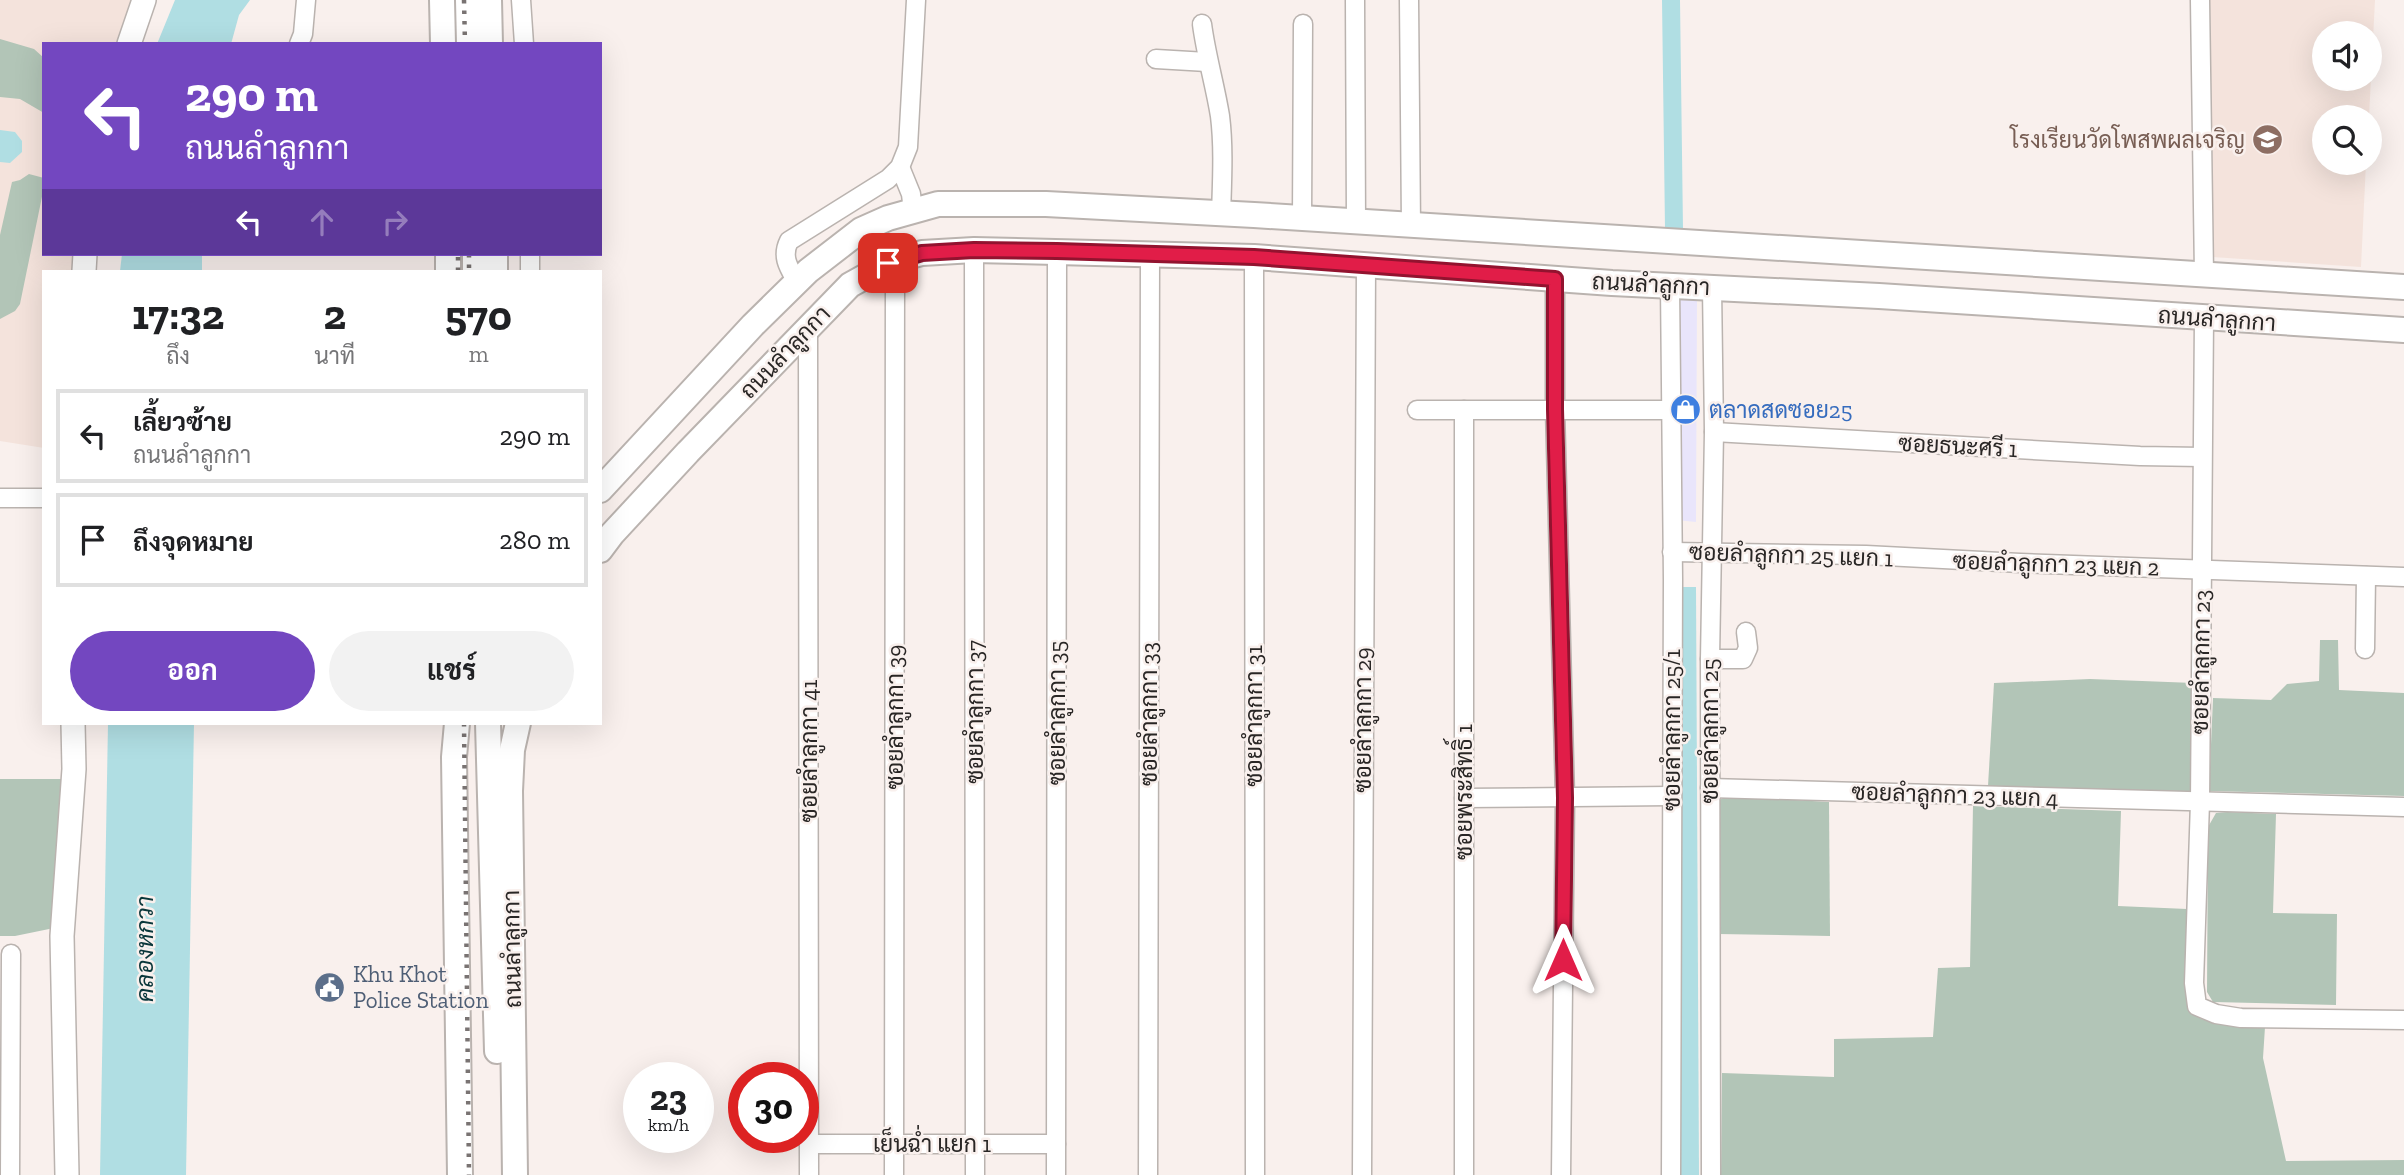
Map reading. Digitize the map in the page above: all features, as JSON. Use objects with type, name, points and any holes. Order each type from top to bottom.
[{"type":"main road","points":[[442,0],[443,42]]},
{"type":"main road","points":[[468,0],[469,42]]},
{"type":"main road","points":[[489,0],[490,42]]},
{"type":"main road","name":"ถนนลำลูกกา","points":[[605,479],[797,282],[839,246],[861,230],[888,218],[938,204],[1046,205],[1356,222],[2404,287]]},
{"type":"main road","name":"ถนนลำลูกกา","points":[[602,547],[688,452],[850,285],[895,260],[922,253],[974,250],[1254,257],[1555,279],[2404,330]]},
{"type":"main road","points":[[457,725],[454,757],[460,1175]]},
{"type":"main road","name":"ถนนลำลูกกา","points":[[488,725],[499,1175]]},
{"type":"main road","name":"ถนนลำลูกกา","points":[[515,1175],[510,791],[512,750],[518,725]]},
{"type":"street","points":[[130,42],[144,0]]},
{"type":"street","points":[[300,42],[306,0]]},
{"type":"street","points":[[521,0],[524,42]]},
{"type":"street","points":[[797,282],[785,259],[785,249],[789,241],[888,179],[900,167],[908,147],[916,0]]},
{"type":"street","points":[[1355,0],[1356,222]]},
{"type":"street","points":[[1409,0],[1411,226]]},
{"type":"street","points":[[2200,0],[2204,275]]},
{"type":"street","points":[[1202,23],[1207,62],[1220,114],[1223,152],[1221,215]]},
{"type":"street","points":[[1303,24],[1303,219]]},
{"type":"street","points":[[1156,59],[1207,62]]},
{"type":"street","points":[[900,167],[911,194],[913,211]]},
{"type":"street","name":"ซอยลำลูกกา 37","points":[[974,250],[975,1175]]},
{"type":"street","name":"ซอยลำลูกกา 35","points":[[1056,1175],[1057,251]]},
{"type":"street","name":"ซอยลำลูกกา 33","points":[[1148,1175],[1150,254]]},
{"type":"street","name":"ซอยลำลูกกา 31","points":[[1254,257],[1255,1175]]},
{"type":"street","name":"ซอยลำลูกกา 39","points":[[894,1175],[895,260]]},
{"type":"street","name":"ซอยลำลูกกา 29","points":[[1362,1175],[1366,264]]},
{"type":"street","points":[[1555,279],[1555,409],[1565,798],[1561,1175]]},
{"type":"street","name":"ซอยลำลูกกา 25/1","points":[[1670,286],[1671,1175]]},
{"type":"street","name":"ซอยลำลูกกา 25","points":[[1711,1175],[1710,659],[1714,432],[1712,287]]},
{"type":"street","name":"ซอยลำลูกกา 23","points":[[2204,318],[2200,802],[2194,984],[2197,1006],[2216,1014],[2241,1018],[2404,1020]]},
{"type":"street","name":"ซอยลำลูกกา 41","points":[[808,328],[809,1062]]},
{"type":"street","points":[[1417,410],[1671,410]]},
{"type":"street","name":"ซอยพระสิทธิ์ 1","points":[[1464,410],[1464,1175]]},
{"type":"street","name":"ซอยธนะศรี 1","points":[[1714,432],[2140,456],[2202,457]]},
{"type":"street","points":[[0,498],[42,498]]},
{"type":"street","name":"ซอยลำลูกกา 25 แยก 1","points":[[1672,552],[1911,558]]},
{"type":"street","name":"ซอยลำลูกกา 23 แยก 2","points":[[1911,558],[2404,577]]},
{"type":"street","points":[[2365,576],[2365,649]]},
{"type":"street","points":[[1710,659],[1743,659],[1748,648],[1746,632]]},
{"type":"street","points":[[67,1175],[62,936],[74,769],[73,725]]},
{"type":"street","name":"ซอยลำลูกกา 23 แยก 4","points":[[1710,788],[2404,807]]},
{"type":"street","points":[[1464,798],[1671,796]]},
{"type":"street","points":[[10,1175],[5,1060],[11,954]]},
{"type":"street","name":"เย็นฉ่ำ แยก 1","points":[[819,1144],[1056,1144]]},
{"type":"street","name":"ซอยลำลูกกา 41","points":[[809,1153],[809,1175]]},
{"type":"shaded area","points":[[0,0],[135,0],[119,42],[42,42],[42,256],[81,256],[80,270],[42,270],[42,448],[0,441]]},
{"type":"shaded area","name":"โรงเรียนวัดโพสพผลเจริญ","points":[[2210,0],[2375,0],[2374,21],[2312,21],[2312,91],[2370,91],[2370,105],[2312,105],[2312,175],[2365,175],[2361,267],[2212,257]]},
{"type":"shaded area","name":"ตลาดสดซอย25","points":[[1677,300],[1697,300],[1696,522],[1676,520]]},
{"type":"green space","points":[[0,39],[34,49],[42,56],[42,112],[20,99],[0,97]]},
{"type":"green space","points":[[29,174],[42,177],[42,197],[20,304],[15,311],[0,319],[0,235],[12,182]]},
{"type":"green space","points":[[2320,640],[2338,640],[2339,690],[2404,693],[2404,796],[2209,791],[2213,698],[2271,700],[2287,684],[2319,681]]},
{"type":"green space","points":[[2090,679],[2194,683],[2194,787],[2187,796],[1988,786],[1994,683]]},
{"type":"green space","points":[[0,779],[62,779],[54,928],[15,936],[0,936]]},
{"type":"green space","points":[[1728,796],[1829,802],[1830,936],[1718,934],[1719,800]]},
{"type":"green space","points":[[1973,806],[2121,811],[2118,906],[2187,909],[2187,1005],[2201,1019],[2265,1027],[2263,1058],[2286,1161],[2404,1160],[2404,1175],[1721,1175],[1722,1073],[1834,1077],[1834,1039],[1933,1037],[1938,968],[1970,967]]},
{"type":"green space","points":[[2216,813],[2276,814],[2273,913],[2337,914],[2336,1005],[2213,1002],[2207,992],[2208,827]]},
{"type":"water","points":[[175,0],[250,0],[239,15],[232,42],[158,42]]},
{"type":"water","points":[[0,130],[15,132],[22,141],[22,152],[10,163],[0,162]]},
{"type":"water","points":[[122,256],[202,256],[202,270],[120,270]]},
{"type":"water","points":[[1678,587],[1696,587],[1699,1175],[1676,1175]]},
{"type":"water","name":"คลองหกวา","points":[[108,725],[194,725],[186,1175],[100,1175]]},
{"type":"waterway","points":[[1671,0],[1674,229]]},
{"type":"railway","points":[[464,0],[465,42]]},
{"type":"railway","points":[[458,256],[458,270]]},
{"type":"railway","points":[[469,256],[469,270]]},
{"type":"railway","points":[[464,725],[469,1175]]},
{"type":"place","name":"โรงเรียนวัดโพสพผลเจริญ","points":[[2268,140]]},
{"type":"place","name":"ตลาดสดซอย25","points":[[1686,410]]},
{"type":"place","name":"Khu Khot Police Station","points":[[330,987]]},
{"type":"route","points":[[888,263],[922,253],[974,250],[1057,251],[1254,257],[1555,279],[1555,409],[1565,798],[1563,960]]}]
